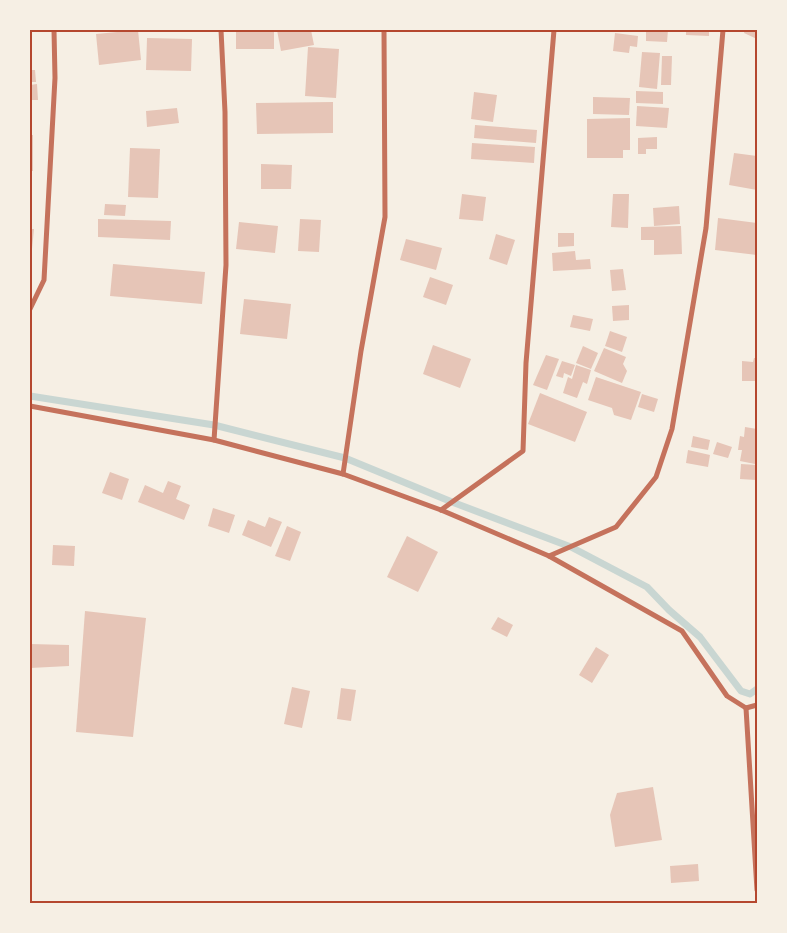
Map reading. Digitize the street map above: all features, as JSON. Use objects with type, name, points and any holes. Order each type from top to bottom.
[{"type":"street","points":[[30,309],[44,280],[55,78],[54,30]]},
{"type":"street","points":[[214,440],[226,265],[226,112],[221,30]]},
{"type":"street","points":[[343,474],[361,351],[384,216],[384,30]]},
{"type":"street","points":[[440,510],[523,450],[526,363],[554,30]]},
{"type":"street","points":[[549,556],[616,527],[656,477],[672,429],[706,228],[723,30]]},
{"type":"street","points":[[30,406],[214,440],[343,474],[440,510],[549,556],[682,631],[727,696],[746,708]]},
{"type":"street","points":[[746,708],[757,704]]},
{"type":"street","points":[[746,708],[757,890]]},
{"type":"building","points":[[138,30],[141,60],[99,65],[96,34]]},
{"type":"building","points":[[236,30],[274,30],[274,49],[236,49]]},
{"type":"building","points":[[277,30],[311,30],[314,45],[281,51]]},
{"type":"building","points":[[646,30],[668,30],[667,42],[646,41]]},
{"type":"building","points":[[686,30],[709,30],[709,36],[686,35]]},
{"type":"building","points":[[745,30],[757,30],[757,39],[744,33]]},
{"type":"building","points":[[615,33],[638,36],[637,47],[630,46],[629,53],[613,51]]},
{"type":"building","points":[[147,38],[192,39],[191,71],[146,70]]},
{"type":"building","points":[[308,47],[339,49],[336,98],[305,96]]},
{"type":"building","points":[[642,52],[660,53],[657,89],[639,87]]},
{"type":"building","points":[[662,56],[672,56],[671,85],[661,85]]},
{"type":"building","points":[[30,70],[35,70],[36,82],[30,82]]},
{"type":"building","points":[[37,84],[38,100],[30,100],[30,85]]},
{"type":"building","points":[[636,91],[663,92],[663,104],[636,103]]},
{"type":"building","points":[[474,92],[497,95],[493,122],[471,119]]},
{"type":"building","points":[[593,97],[630,98],[629,115],[593,114]]},
{"type":"building","points":[[333,102],[333,133],[257,134],[256,103]]},
{"type":"building","points":[[637,106],[669,108],[667,128],[636,126]]},
{"type":"building","points":[[177,108],[179,123],[147,127],[146,111]]},
{"type":"building","points":[[630,118],[630,150],[623,150],[623,158],[587,158],[587,119]]},
{"type":"building","points":[[475,125],[537,130],[536,143],[474,138]]},
{"type":"building","points":[[30,135],[33,135],[33,171],[30,171]]},
{"type":"building","points":[[657,137],[657,149],[646,149],[646,154],[638,154],[638,138]]},
{"type":"building","points":[[472,143],[535,147],[534,163],[471,159]]},
{"type":"building","points":[[130,148],[160,149],[158,198],[128,197]]},
{"type":"building","points":[[734,153],[757,156],[757,190],[729,185]]},
{"type":"building","points":[[261,164],[292,165],[291,189],[261,189]]},
{"type":"building","points":[[462,194],[486,197],[483,221],[459,219]]},
{"type":"building","points":[[613,194],[629,194],[628,228],[611,227]]},
{"type":"building","points":[[105,204],[126,205],[125,216],[104,215]]},
{"type":"building","points":[[679,206],[680,224],[654,226],[653,208]]},
{"type":"building","points":[[718,218],[757,223],[757,255],[715,250]]},
{"type":"building","points":[[98,219],[171,221],[170,240],[98,237]]},
{"type":"building","points":[[300,219],[321,220],[319,252],[298,251]]},
{"type":"building","points":[[239,222],[278,226],[275,253],[236,249]]},
{"type":"building","points":[[681,226],[682,254],[654,255],[654,240],[641,240],[641,227]]},
{"type":"building","points":[[30,229],[34,229],[31,259],[30,259]]},
{"type":"building","points":[[558,233],[574,233],[574,246],[558,247]]},
{"type":"building","points":[[496,234],[515,240],[507,265],[489,259]]},
{"type":"building","points":[[406,239],[442,248],[436,270],[400,260]]},
{"type":"building","points":[[575,251],[576,260],[590,259],[591,269],[553,271],[552,253]]},
{"type":"building","points":[[113,264],[205,272],[202,304],[110,296]]},
{"type":"building","points":[[623,269],[626,290],[612,291],[610,270]]},
{"type":"building","points":[[430,277],[453,285],[446,305],[423,297]]},
{"type":"building","points":[[244,299],[291,304],[287,339],[240,334]]},
{"type":"building","points":[[629,305],[629,320],[613,321],[612,306]]},
{"type":"building","points":[[573,315],[593,319],[590,331],[570,327]]},
{"type":"building","points":[[610,331],[627,337],[622,352],[605,346]]},
{"type":"building","points":[[433,345],[471,359],[460,388],[423,374]]},
{"type":"building","points":[[583,346],[598,353],[591,369],[576,363]]},
{"type":"building","points":[[604,348],[626,357],[623,364],[627,371],[622,383],[594,371]]},
{"type":"building","points":[[546,355],[559,359],[547,390],[533,385]]},
{"type":"building","points":[[754,358],[757,358],[757,381],[742,381],[742,361],[753,362]]},
{"type":"building","points":[[562,361],[575,365],[571,376],[564,373],[563,378],[556,376]]},
{"type":"building","points":[[576,365],[591,370],[587,384],[583,382],[577,398],[563,393],[568,377],[572,379]]},
{"type":"building","points":[[596,377],[641,392],[631,420],[614,415],[612,408],[588,400]]},
{"type":"building","points":[[540,393],[587,412],[575,442],[528,424]]},
{"type":"building","points":[[642,394],[658,399],[654,412],[638,407]]},
{"type":"building","points":[[745,427],[757,429],[755,464],[740,461],[742,450],[738,450],[740,436],[744,437]]},
{"type":"building","points":[[693,436],[710,440],[708,450],[691,447]]},
{"type":"building","points":[[717,442],[732,447],[728,458],[713,454]]},
{"type":"building","points":[[688,450],[710,455],[708,467],[686,463]]},
{"type":"building","points":[[741,464],[757,465],[756,480],[740,479]]},
{"type":"building","points":[[110,472],[129,479],[122,500],[102,493]]},
{"type":"building","points":[[168,481],[181,486],[176,499],[190,505],[184,520],[138,502],[145,485],[163,493]]},
{"type":"building","points":[[213,508],[235,515],[229,533],[208,526]]},
{"type":"building","points":[[269,517],[282,522],[271,547],[242,535],[248,520],[265,527]]},
{"type":"building","points":[[287,526],[301,532],[290,561],[275,556]]},
{"type":"building","points":[[407,536],[438,552],[418,592],[387,577]]},
{"type":"building","points":[[53,545],[75,546],[74,566],[52,565]]},
{"type":"building","points":[[85,611],[146,618],[133,737],[76,732]]},
{"type":"building","points":[[498,617],[513,625],[507,637],[491,629]]},
{"type":"building","points":[[30,644],[69,645],[69,666],[30,668]]},
{"type":"building","points":[[596,647],[609,655],[592,683],[579,675]]},
{"type":"building","points":[[292,687],[310,691],[302,728],[284,724]]},
{"type":"building","points":[[341,688],[356,690],[351,721],[337,719]]},
{"type":"building","points":[[653,787],[662,840],[615,847],[610,815],[617,793]]},
{"type":"building","points":[[698,864],[699,881],[671,883],[670,866]]},
{"type":"waterway","points":[[30,396],[214,425],[345,458],[452,502],[571,547],[647,587],[669,610],[700,637],[741,691],[750,694],[757,689]]}]
